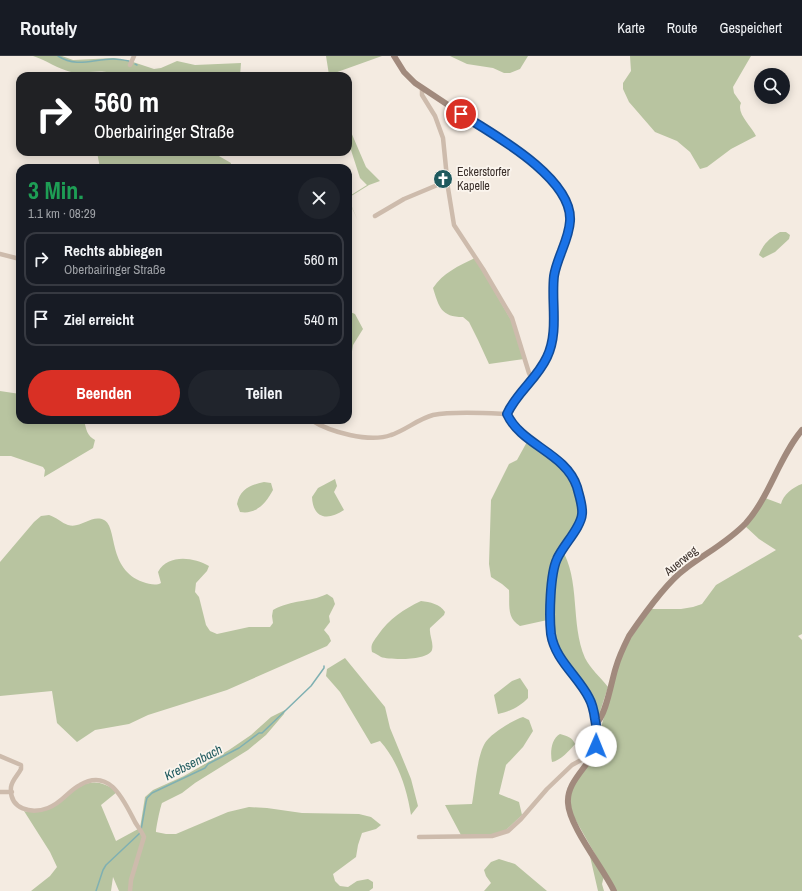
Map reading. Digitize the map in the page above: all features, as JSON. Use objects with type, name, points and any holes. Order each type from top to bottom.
[{"type":"street","points":[[130,65],[134,56]]},
{"type":"street","points":[[394,56],[404,72],[422,88],[535,163],[556,185],[569,208],[570,225],[555,274],[552,345],[543,365],[516,398],[507,414]]},
{"type":"street","points":[[422,88],[422,94],[435,116],[443,138],[447,181],[454,225],[483,269],[512,318],[528,373],[532,379]]},
{"type":"street","points":[[375,216],[404,199],[447,181]]},
{"type":"street","points":[[0,254],[16,258]]},
{"type":"street","points":[[317,424],[342,433],[383,437],[399,432],[418,421],[433,416],[448,414],[507,414]]},
{"type":"street","points":[[507,414],[510,421],[518,430],[570,472],[577,488],[582,514],[555,565],[551,597],[550,626],[555,648],[590,699],[598,739],[594,752],[569,791],[568,808],[580,834],[614,891]]},
{"type":"street","name":"Auerweg","points":[[596,723],[602,715],[615,668],[629,636],[678,574],[718,547],[746,523],[764,496],[787,450],[802,430]]},
{"type":"street","points":[[0,756],[17,762],[22,766],[20,772],[13,781],[12,792],[15,801],[23,809],[28,811],[39,810],[56,804],[75,788],[85,782],[103,782],[115,788],[141,831],[144,841],[131,880],[130,891]]},
{"type":"street","points":[[419,837],[492,836],[508,831],[547,789],[572,766],[583,759],[588,760]]},
{"type":"street","points":[[0,792],[12,792]]},
{"type":"green space","points":[[33,56],[62,56],[73,60],[114,58],[130,61],[154,69],[161,68],[177,61],[195,65],[241,63],[240,72],[71,72]]},
{"type":"green space","points":[[326,56],[382,56],[337,72],[329,72]]},
{"type":"green space","points":[[450,56],[528,56],[520,69],[510,73],[504,73],[493,68],[467,64]]},
{"type":"green space","points":[[630,56],[751,56],[733,87],[734,93],[741,103],[740,107],[742,115],[756,136],[731,149],[707,167],[700,169],[690,152],[677,141],[655,132],[629,102],[623,89],[623,83],[631,71]]},
{"type":"green space","points":[[352,134],[366,167],[380,181],[369,185],[352,196],[367,185],[360,178],[352,153]]},
{"type":"green space","points":[[98,156],[219,156],[231,163],[231,164],[99,164]]},
{"type":"green space","points":[[780,232],[786,232],[790,235],[789,239],[775,252],[763,258],[759,255],[767,242]]},
{"type":"green space","points":[[475,258],[511,320],[524,359],[489,364],[469,322],[463,317],[456,317],[445,313],[439,306],[433,288],[446,274]]},
{"type":"green space","points":[[352,313],[355,314],[363,329],[353,345],[352,351]]},
{"type":"green space","points":[[0,391],[16,393],[16,424],[85,424],[89,434],[95,440],[93,448],[44,477],[45,470],[43,467],[11,456],[0,456]]},
{"type":"green space","points":[[528,440],[562,468],[573,482],[580,512],[579,519],[561,548],[567,560],[571,574],[580,645],[587,662],[608,687],[599,715],[597,715],[555,645],[552,619],[520,626],[511,615],[509,590],[491,577],[489,564],[491,500],[509,464],[517,460]]},
{"type":"green space","points":[[335,479],[337,486],[334,492],[344,510],[332,516],[322,516],[315,510],[312,497],[318,488]]},
{"type":"green space","points":[[264,482],[271,483],[273,490],[264,503],[256,510],[251,512],[240,512],[237,504],[243,491],[250,486]]},
{"type":"green space","points":[[802,484],[802,634],[798,636],[802,640],[802,891],[616,891],[571,812],[570,796],[573,787],[599,742],[601,728],[618,664],[630,639],[651,609],[681,609],[702,604],[716,585],[776,550],[759,539],[745,526],[765,498],[781,504],[789,492]]},
{"type":"green space","points":[[49,515],[73,526],[95,519],[104,520],[108,524],[111,531],[115,549],[124,568],[132,576],[145,583],[155,585],[161,583],[158,572],[162,566],[174,560],[188,559],[209,566],[207,571],[196,583],[195,592],[199,597],[206,625],[210,631],[217,634],[249,627],[270,627],[273,623],[273,610],[287,604],[313,599],[327,594],[333,598],[335,604],[329,616],[330,622],[324,630],[331,641],[327,646],[227,690],[148,715],[129,724],[95,730],[77,742],[57,723],[52,691],[0,696],[0,562],[34,522],[41,516]]},
{"type":"green space","points":[[421,601],[438,605],[445,612],[444,615],[430,628],[432,650],[429,654],[416,658],[392,659],[381,657],[372,652],[373,643],[382,629],[403,611]]},
{"type":"green space","points":[[345,658],[385,707],[390,728],[411,779],[418,806],[411,815],[404,785],[392,757],[380,741],[371,744],[340,692],[326,676],[327,669]]},
{"type":"green space","points":[[520,678],[528,690],[528,698],[522,704],[506,712],[498,714],[494,695],[512,681]]},
{"type":"green space","points":[[285,710],[284,714],[266,735],[248,750],[195,783],[182,793],[162,803],[156,832],[176,834],[228,812],[249,807],[302,813],[359,814],[371,817],[381,825],[376,829],[362,833],[356,857],[333,874],[335,881],[340,886],[348,887],[357,881],[368,879],[373,882],[373,888],[369,891],[119,891],[113,877],[111,891],[31,891],[50,876],[57,867],[50,852],[24,811],[37,812],[48,808],[79,787],[91,783],[103,784],[117,792],[101,805],[116,841],[140,828],[145,797],[153,790],[184,776],[229,750],[251,735],[271,717]]},
{"type":"green space","points":[[523,717],[529,720],[533,731],[523,747],[506,765],[499,794],[519,802],[522,815],[505,831],[490,835],[461,835],[445,805],[472,804],[478,764],[485,743],[502,728]]},
{"type":"green space","points":[[560,734],[571,738],[575,744],[568,752],[552,762],[552,746],[557,736]]},
{"type":"green space","points":[[589,852],[604,876],[602,884],[604,891],[598,891]]},
{"type":"green space","points":[[499,859],[515,864],[547,891],[484,891],[491,883],[484,870],[491,862]]},
{"type":"waterway","points":[[58,56],[72,62],[106,59],[129,61]]},
{"type":"waterway","name":"Krebsenbach","points":[[141,830],[147,798],[152,793],[205,768],[208,764],[239,748],[259,733],[262,733],[311,686],[324,666]]},
{"type":"waterway","name":"Krebsenbach","points":[[96,891],[106,865],[140,833]]},
{"type":"place","name":"Eckerstorfer Kapelle","points":[[443,179]]},
{"type":"route","points":[[461,114],[525,156],[539,167],[556,185],[569,208],[571,219],[570,225],[555,270],[554,326],[550,352],[539,371],[511,405],[507,414],[510,421],[518,430],[570,472],[574,478],[577,488],[582,514],[581,519],[561,551],[555,565],[551,597],[550,626],[551,635],[558,655],[590,699],[598,731],[596,746]]}]
